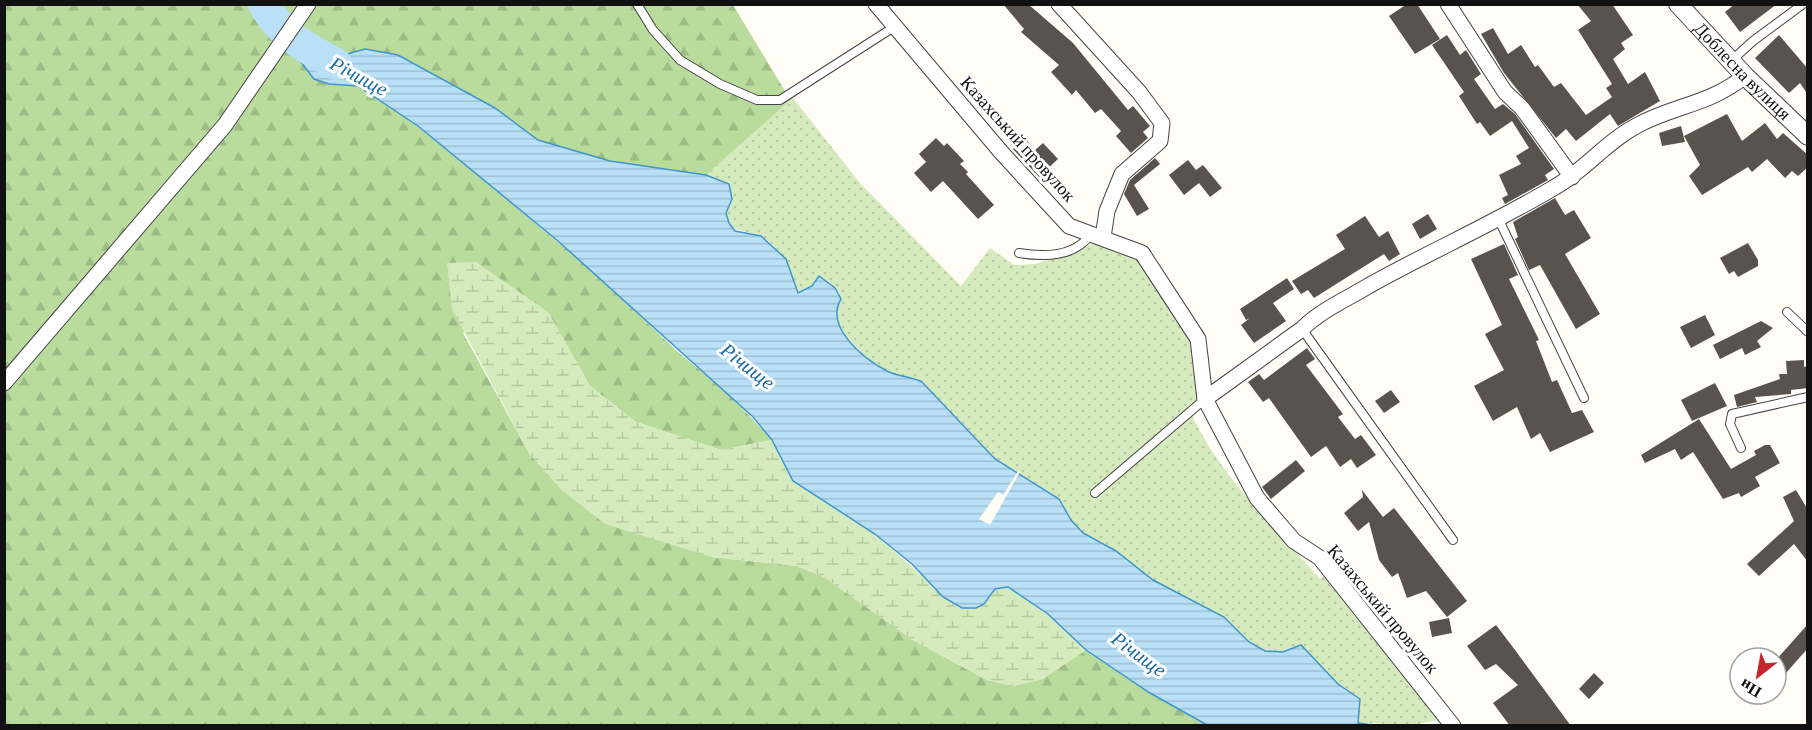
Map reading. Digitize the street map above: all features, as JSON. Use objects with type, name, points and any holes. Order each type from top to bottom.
[{"type":"street","points":[[4,382],[225,125],[308,4]]},
{"type":"street","name":"Казахський провулок","points":[[876,4],[1069,226],[1142,253],[1198,339],[1205,399],[1257,498],[1294,541],[1320,558],[1453,726]]},
{"type":"street","points":[[1059,4],[1139,92],[1162,123],[1160,141],[1122,174],[1097,235]]},
{"type":"street","points":[[1448,4],[1505,92],[1522,108],[1572,177]]},
{"type":"street","name":"Доблесна вулиця","points":[[1678,4],[1745,76],[1808,136]]},
{"type":"street","points":[[1205,399],[1302,329],[1314,317],[1394,272],[1498,220],[1572,177],[1637,125],[1701,103],[1722,93],[1745,76]]},
{"type":"lane","points":[[637,4],[653,30],[680,60],[720,84],[757,100],[780,100],[894,27]]},
{"type":"lane","points":[[1731,61],[1753,41],[1803,4]]},
{"type":"lane","points":[[1498,220],[1584,398]]},
{"type":"lane","points":[[1019,253],[1040,257],[1062,253],[1097,235]]},
{"type":"lane","points":[[1787,312],[1808,332]]},
{"type":"lane","points":[[1302,329],[1453,540]]},
{"type":"lane","points":[[1740,448],[1730,424],[1732,414],[1808,397]]},
{"type":"lane","points":[[1095,493],[1205,399]]},
{"type":"green space","points":[[4,5],[733,5],[785,91],[793,98],[706,175],[610,161],[538,140],[495,108],[398,55],[365,49],[334,58],[304,40],[329,84],[358,86],[418,126],[594,272],[678,352],[731,396],[772,440],[721,450],[636,422],[590,386],[548,312],[463,333],[529,453],[563,491],[712,557],[797,566],[824,577],[913,640],[987,680],[1014,686],[1042,679],[1086,650],[1150,693],[1207,725],[5,725]]},
{"type":"green space","points":[[793,98],[860,183],[961,286],[990,248],[1014,265],[1035,264],[1098,242],[1137,258],[1191,337],[1200,398],[1188,406],[1214,454],[1247,497],[1320,579],[1335,564],[1461,725],[1438,725],[1437,720],[1414,725],[1358,723],[1360,699],[1338,684],[1301,645],[1283,652],[1265,651],[1249,642],[1224,617],[1153,580],[1116,551],[1083,533],[1071,520],[1059,499],[995,459],[922,382],[895,375],[869,359],[835,320],[840,294],[829,282],[798,293],[787,262],[777,249],[763,238],[732,228],[728,224],[728,211],[732,199],[706,175]]},
{"type":"green space","points":[[476,262],[548,312],[590,386],[636,422],[721,450],[772,440],[793,482],[875,534],[956,606],[962,608],[989,599],[995,590],[1008,587],[1048,614],[1086,650],[1042,679],[1014,686],[987,680],[913,640],[824,577],[797,566],[712,557],[605,524],[563,491],[529,453],[452,309],[447,263]]},
{"type":"water","points":[[304,40],[334,58],[365,49],[398,55],[495,108],[538,140],[610,161],[706,175],[729,184],[732,199],[726,213],[735,231],[761,236],[786,259],[798,293],[812,286],[819,276],[835,288],[841,299],[837,310],[842,331],[868,359],[891,373],[922,382],[995,459],[1059,499],[1071,520],[1083,533],[1116,551],[1153,580],[1224,617],[1249,642],[1265,651],[1283,652],[1301,645],[1338,684],[1360,699],[1358,723],[1373,725],[1207,725],[1150,693],[1086,650],[1048,614],[1008,587],[995,589],[984,604],[976,608],[962,608],[943,597],[912,564],[875,534],[793,481],[772,440],[753,417],[558,241],[418,126],[358,86],[329,84],[314,79],[291,49]]},
{"type":"pier","points":[[1018,471],[1020,472],[990,525],[979,519],[998,492],[1003,495]]},
{"type":"building","points":[[1003,4],[1028,4],[1073,43],[1128,110],[1133,106],[1150,126],[1143,132],[1148,138],[1131,153],[1116,136],[1121,131],[1101,109],[1095,113],[1076,90],[1072,95],[1051,72],[1059,65],[1021,32],[1024,29]]},
{"type":"building","points":[[1407,4],[1417,4],[1440,39],[1415,54],[1389,16]]},
{"type":"building","points":[[1577,4],[1612,4],[1633,35],[1621,43],[1625,49],[1613,59],[1628,84],[1645,72],[1660,101],[1618,126],[1610,114],[1576,141],[1566,129],[1556,138],[1504,73],[1481,34],[1493,28],[1508,54],[1521,45],[1535,67],[1538,65],[1554,87],[1561,83],[1586,115],[1612,97],[1606,88],[1612,84],[1578,30],[1591,21]]},
{"type":"building","points":[[1735,4],[1777,4],[1740,32],[1725,12]]},
{"type":"building","points":[[1447,35],[1460,55],[1466,50],[1481,74],[1474,79],[1495,109],[1503,104],[1515,114],[1554,169],[1545,175],[1548,180],[1505,204],[1502,198],[1508,195],[1499,175],[1521,164],[1516,156],[1529,148],[1512,121],[1490,136],[1480,122],[1477,124],[1459,96],[1464,92],[1432,45]]},
{"type":"building","points":[[1779,35],[1808,69],[1808,95],[1800,83],[1789,93],[1755,58]]},
{"type":"building","points":[[1727,114],[1742,141],[1765,123],[1777,139],[1783,133],[1808,155],[1808,167],[1798,176],[1792,171],[1785,178],[1767,159],[1752,172],[1748,167],[1702,195],[1689,176],[1700,165],[1684,136]]},
{"type":"building","points":[[1681,126],[1685,142],[1662,146],[1659,133]]},
{"type":"building","points":[[936,138],[944,146],[947,143],[964,161],[960,164],[968,172],[966,174],[994,205],[978,219],[943,181],[931,192],[914,173],[926,162],[919,154]]},
{"type":"building","points":[[1025,138],[1035,150],[1043,143],[1058,159],[1039,177],[1013,149]]},
{"type":"building","points":[[1155,158],[1160,164],[1134,185],[1149,209],[1137,216],[1124,194],[1130,180]]},
{"type":"building","points":[[1188,160],[1196,170],[1203,165],[1222,188],[1210,197],[1199,183],[1184,195],[1169,175]]},
{"type":"building","points":[[1555,198],[1565,215],[1574,210],[1591,238],[1565,254],[1600,314],[1576,329],[1540,265],[1529,270],[1515,239],[1518,237],[1513,222]]},
{"type":"building","points":[[1428,214],[1437,229],[1420,239],[1412,224]]},
{"type":"building","points":[[1365,216],[1379,237],[1388,231],[1400,254],[1389,261],[1384,254],[1314,298],[1308,290],[1301,294],[1292,281],[1345,249],[1336,235]]},
{"type":"building","points":[[1748,243],[1758,260],[1758,266],[1738,277],[1734,271],[1729,274],[1720,258]]},
{"type":"building","points":[[1504,244],[1518,275],[1509,279],[1539,340],[1536,341],[1552,382],[1557,380],[1572,413],[1582,410],[1594,432],[1550,452],[1540,433],[1531,439],[1517,407],[1493,421],[1474,386],[1504,370],[1485,334],[1502,325],[1471,259]]},
{"type":"building","points":[[1287,278],[1294,289],[1273,303],[1286,321],[1254,343],[1241,325],[1250,318],[1246,320],[1240,309]]},
{"type":"building","points":[[1705,315],[1715,335],[1691,348],[1680,327]]},
{"type":"building","points":[[1761,321],[1773,328],[1757,341],[1761,347],[1745,355],[1742,348],[1720,359],[1713,345]]},
{"type":"building","points":[[1307,348],[1315,359],[1306,365],[1343,414],[1338,417],[1355,439],[1361,435],[1376,455],[1357,468],[1351,459],[1340,467],[1326,446],[1311,457],[1269,398],[1263,402],[1248,382],[1259,374],[1264,380]]},
{"type":"building","points":[[1804,360],[1804,367],[1808,366],[1808,388],[1791,390],[1791,394],[1755,397],[1757,402],[1737,407],[1734,395],[1780,379],[1779,374],[1787,374],[1786,361]]},
{"type":"building","points":[[1715,383],[1727,406],[1692,421],[1681,400]]},
{"type":"building","points":[[1391,390],[1400,402],[1384,413],[1375,401]]},
{"type":"building","points":[[1699,419],[1731,469],[1756,455],[1754,451],[1765,445],[1770,445],[1780,463],[1755,477],[1760,486],[1741,497],[1739,493],[1723,499],[1693,452],[1681,460],[1675,449],[1645,463],[1641,455]]},
{"type":"building","points":[[1296,460],[1305,471],[1271,499],[1262,487]]},
{"type":"building","points":[[1362,490],[1383,517],[1394,508],[1467,601],[1447,617],[1426,591],[1407,598],[1398,573],[1392,577],[1379,560],[1369,522],[1358,531],[1344,513],[1363,497]]},
{"type":"building","points":[[1796,490],[1808,510],[1808,562],[1794,544],[1759,576],[1747,564],[1794,521],[1783,497]]},
{"type":"building","points":[[1449,618],[1452,633],[1432,637],[1429,622]]},
{"type":"building","points":[[1808,624],[1808,648],[1788,671],[1788,646]]},
{"type":"building","points":[[1496,625],[1571,726],[1510,726],[1493,703],[1518,685],[1496,664],[1485,670],[1467,646]]},
{"type":"building","points":[[1594,673],[1604,683],[1589,699],[1579,689]]},
{"type":"waterway","name":"Річище","points":[[264,4],[278,24],[295,40],[336,64]]}]
